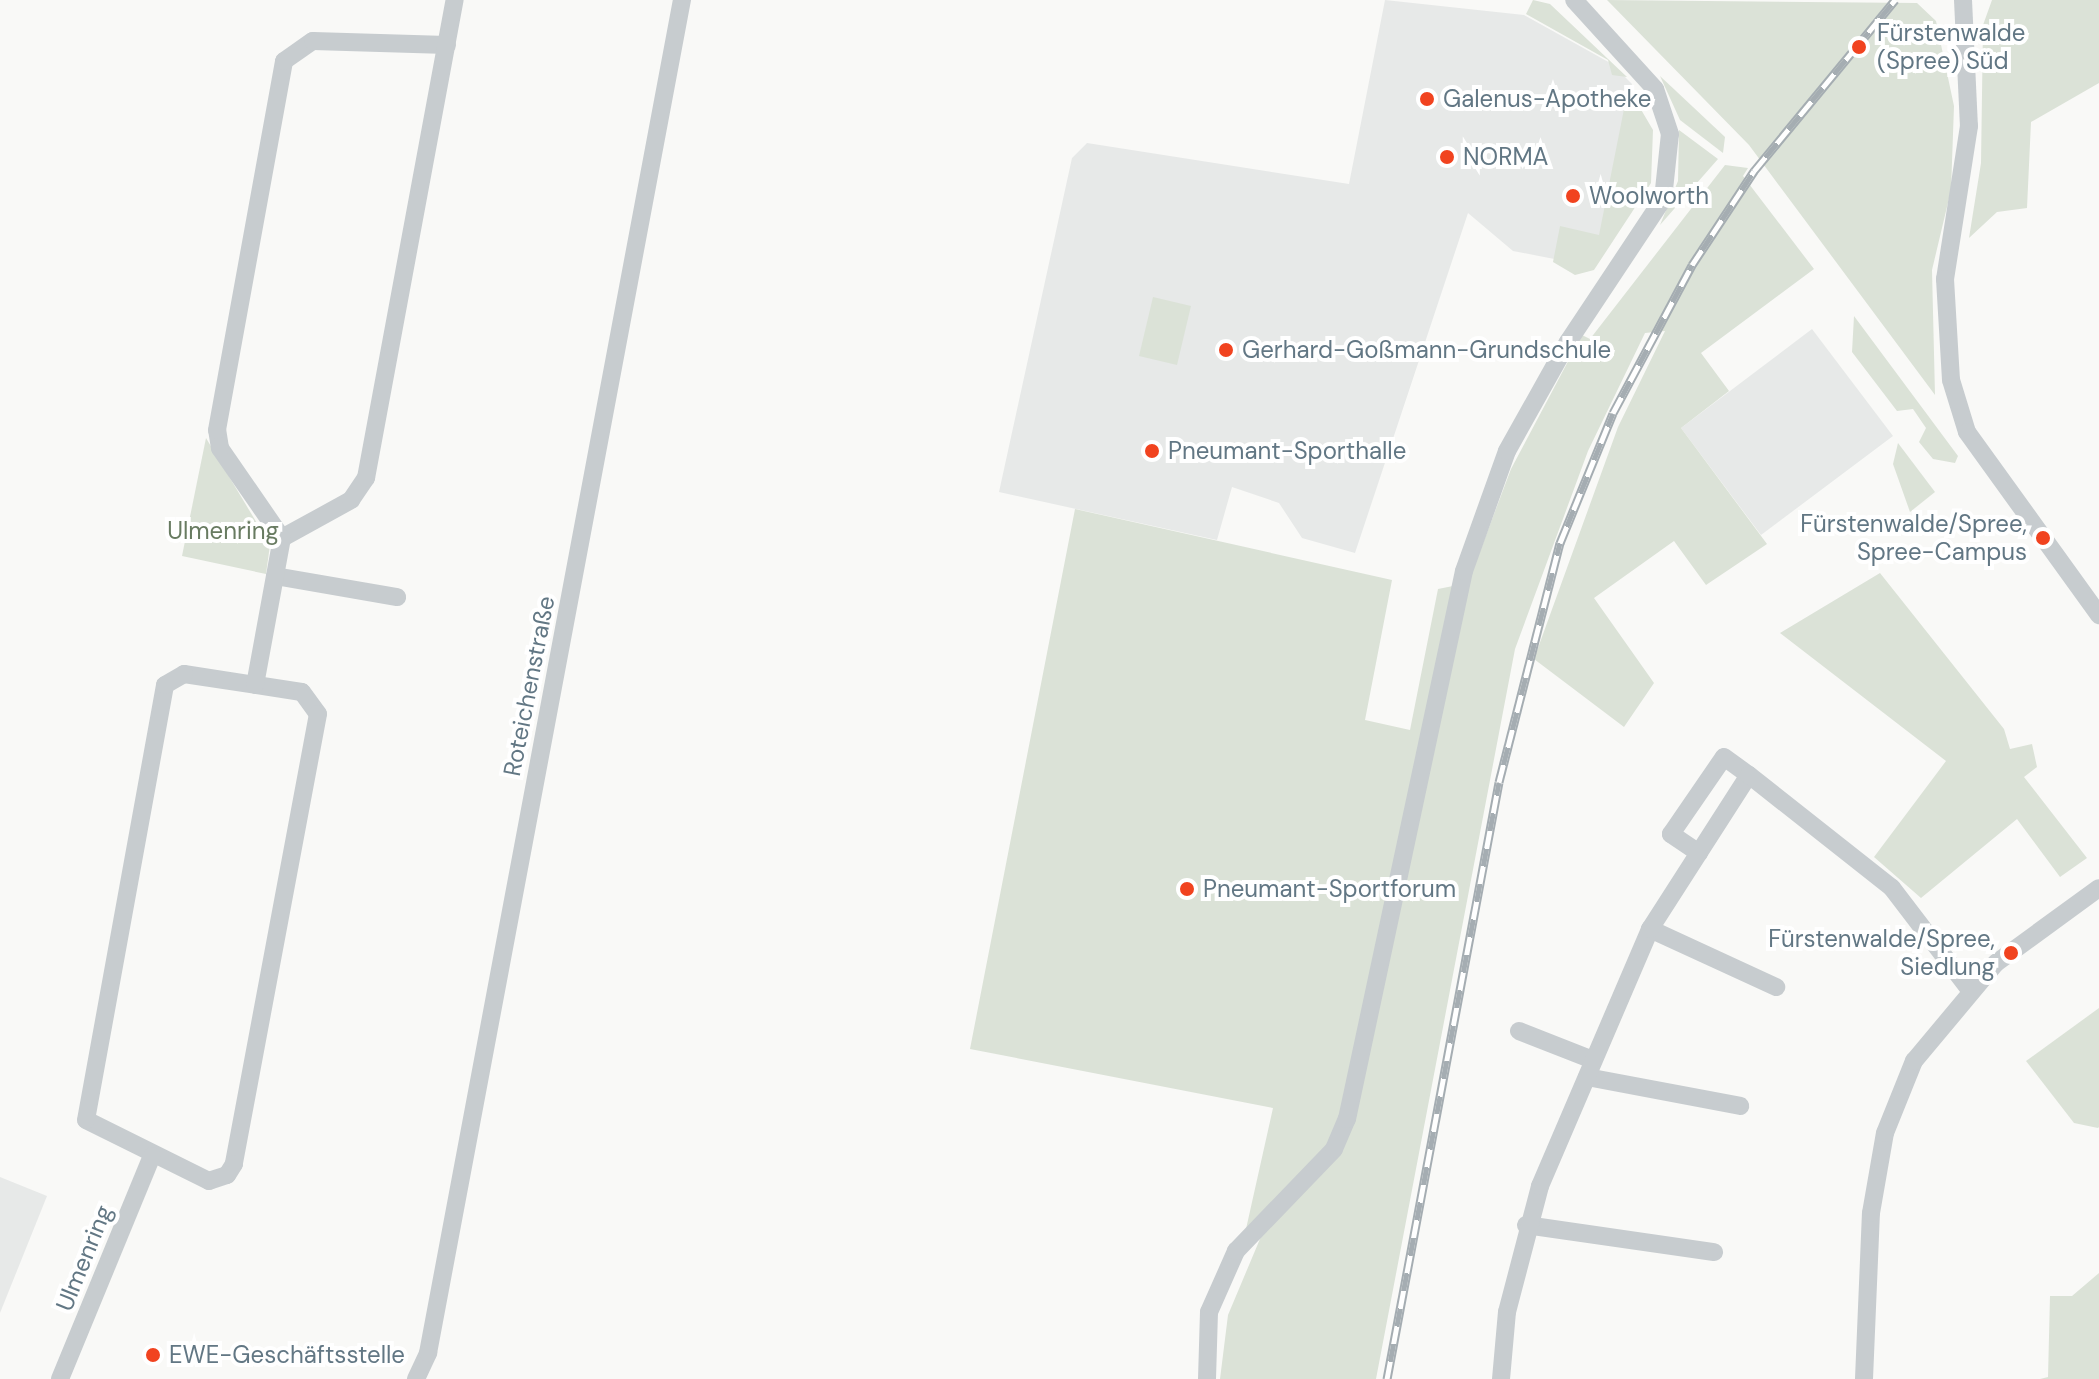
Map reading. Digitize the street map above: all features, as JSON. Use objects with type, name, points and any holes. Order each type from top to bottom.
[{"type":"street","points":[[282,538],[351,500],[366,478],[455,0]]},
{"type":"street","name":"Roteichenstraße","points":[[416,1379],[431,1337],[682,0]]},
{"type":"street","points":[[1207,1379],[1209,1312],[1236,1251],[1334,1149],[1347,1119],[1464,571],[1507,451],[1568,342],[1663,199],[1670,164],[1655,89],[1574,0]]},
{"type":"street","points":[[1963,0],[1969,126],[1945,279],[1951,380],[1967,432],[2099,615]]},
{"type":"street","points":[[255,685],[282,538],[220,448],[217,430],[284,61],[313,41],[447,45]]},
{"type":"street","points":[[275,576],[397,597]]},
{"type":"street","points":[[184,674],[302,692],[318,714],[234,1164],[209,1181],[152,1156],[94,1127],[86,1108],[165,685],[184,674]]},
{"type":"street","points":[[1699,853],[1671,834],[1724,757],[1892,888],[1970,990]]},
{"type":"street","points":[[1501,1379],[1526,1225],[1590,1069],[1650,929],[1749,775]]},
{"type":"street","points":[[1864,1379],[1871,1217],[1885,1133],[1914,1061],[1970,990],[2099,888]]},
{"type":"street","points":[[1650,929],[1776,987]]},
{"type":"street","points":[[1519,1031],[1590,1069],[1740,1106]]},
{"type":"street","name":"Ulmenring","points":[[60,1379],[152,1156]]},
{"type":"street","points":[[1526,1225],[1714,1252]]},
{"type":"shaded area","name":"Gerhard-Goßmann-Grundschule","points":[[1385,0],[1524,15],[1612,64],[1632,84],[1596,267],[1513,251],[1468,213],[1355,553],[1302,538],[1279,503],[1232,487],[1217,540],[999,492],[1072,158],[1087,143],[1349,184]]},
{"type":"shaded area","points":[[1812,329],[1893,436],[1761,535],[1681,428]]},
{"type":"shaded area","points":[[0,1177],[47,1196],[0,1313]]},
{"type":"green space","points":[[1533,0],[1550,4],[1627,77],[1612,75],[1608,60],[1526,14]]},
{"type":"green space","points":[[1607,0],[1917,3],[1936,21],[1954,106],[1951,190],[1932,270],[1935,395],[1749,145]]},
{"type":"green space","points":[[1992,0],[2099,0],[2099,83],[2031,122],[2027,208],[1997,212],[1969,238],[1981,163],[1983,25]]},
{"type":"green space","points":[[1660,76],[1725,137],[1723,153],[1680,120]]},
{"type":"green space","points":[[1636,101],[1653,130],[1651,183],[1594,270],[1575,275],[1553,262],[1560,226],[1599,235],[1625,104]]},
{"type":"green space","points":[[1679,130],[1718,159],[1660,225],[1678,181]]},
{"type":"green space","points":[[1725,165],[1748,168],[1743,176],[1814,269],[1701,353],[1729,391],[1681,428],[1767,544],[1706,585],[1674,541],[1594,598],[1654,683],[1624,727],[1534,659],[1618,427],[1665,331],[1645,333],[1588,451],[1515,649],[1376,1379],[1220,1379],[1228,1315],[1265,1227],[1246,1229],[1273,1108],[970,1049],[1075,509],[1392,580],[1365,720],[1410,730],[1438,589],[1468,583],[1511,469],[1582,335],[1590,339]]},
{"type":"green space","points":[[1153,297],[1191,306],[1177,365],[1139,356]]},
{"type":"green space","points":[[1854,316],[1958,456],[1955,463],[1933,459],[1919,442],[1926,428],[1913,409],[1897,411],[1852,352]]},
{"type":"green space","name":"Ulmenring","points":[[206,438],[270,545],[266,574],[182,556]]},
{"type":"green space","points":[[1898,443],[1935,492],[1910,512],[1893,464]]},
{"type":"green space","points":[[1880,573],[2004,729],[2010,749],[2032,744],[2037,767],[2024,777],[2087,858],[2060,877],[2017,819],[1921,898],[1874,857],[1946,761],[1780,633]]},
{"type":"green space","points":[[2099,1008],[2098,1128],[2074,1123],[2026,1061]]},
{"type":"green space","points":[[2099,1273],[2099,1379],[2040,1379],[2048,1377],[2050,1296],[2072,1296]]},
{"type":"railway","points":[[1387,1379],[1499,782],[1560,543],[1613,413],[1692,265],[1754,171],[1895,0]]},
{"type":"place","name":"Fürstenwalde (Spree) Süd","points":[[1859,47]]},
{"type":"place","name":"Galenus-Apotheke","points":[[1427,99]]},
{"type":"place","name":"NORMA","points":[[1447,157]]},
{"type":"place","name":"Woolworth","points":[[1573,196]]},
{"type":"place","name":"Gerhard-Goßmann-Grundschule","points":[[1226,350]]},
{"type":"place","name":"Pneumant-Sporthalle","points":[[1152,451]]},
{"type":"place","name":"Fürstenwalde/Spree, Spree-Campus","points":[[2043,538]]},
{"type":"place","name":"Pneumant-Sportforum","points":[[1187,889]]},
{"type":"place","name":"Fürstenwalde/Spree, Siedlung","points":[[2011,953]]},
{"type":"place","name":"EWE-Geschäftsstelle","points":[[153,1355]]}]
